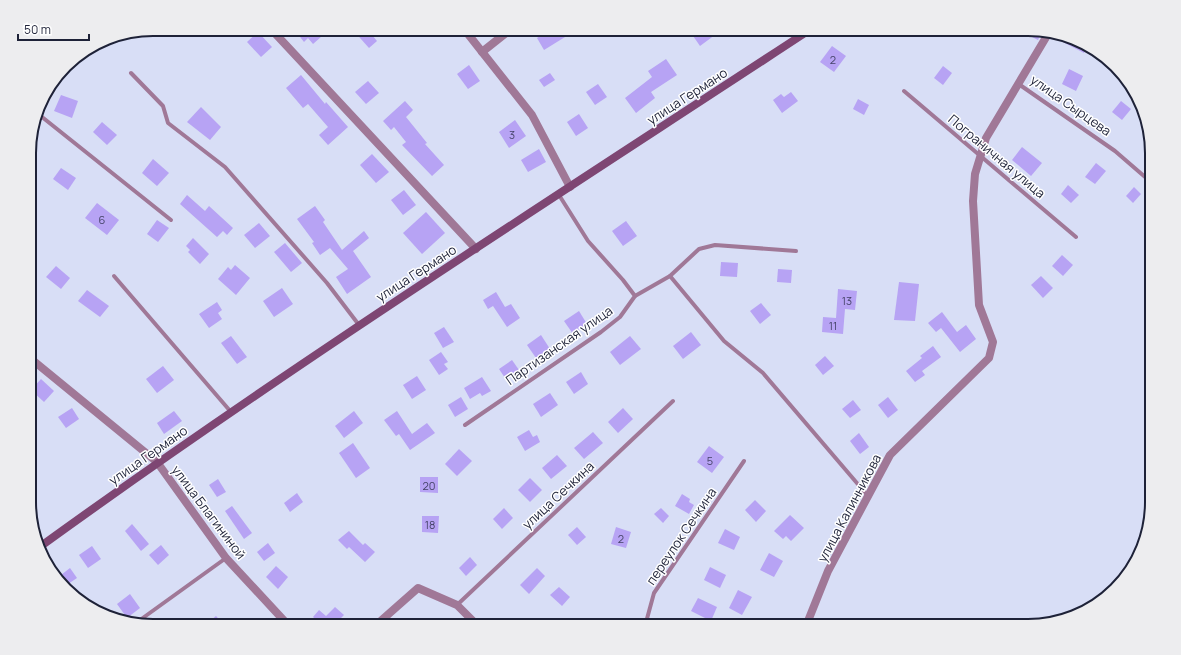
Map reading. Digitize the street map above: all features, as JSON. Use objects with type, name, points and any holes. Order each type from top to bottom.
[{"type":"main road","name":"улица Германо","points":[[44,544],[157,462],[359,325],[800,36]]},
{"type":"street","points":[[278,36],[476,249]]},
{"type":"street","points":[[469,36],[532,115],[570,187]]},
{"type":"street","points":[[482,52],[502,36]]},
{"type":"street","name":"улица Сырцева","points":[[1020,85],[1046,37]]},
{"type":"street","points":[[980,154],[986,138],[1020,85]]},
{"type":"street","name":"улица Калинникова","points":[[809,619],[828,571],[890,455],[989,358],[993,342],[979,305],[973,201],[975,174],[980,154]]},
{"type":"street","name":"улица Благининой","points":[[36,363],[157,462],[226,558],[283,619]]},
{"type":"street","points":[[383,619],[418,588],[457,605],[471,619]]},
{"type":"lane","points":[[131,73],[163,106],[168,122],[225,167],[327,283],[359,325]]},
{"type":"lane","name":"улица Сырцева","points":[[1020,85],[1115,151],[1145,177]]},
{"type":"lane","name":"Пограничная улица","points":[[904,91],[1076,237]]},
{"type":"lane","points":[[42,117],[172,220]]},
{"type":"lane","points":[[558,195],[588,242],[623,280],[635,296],[670,276],[699,249],[715,245],[796,251]]},
{"type":"lane","points":[[114,276],[231,412]]},
{"type":"lane","points":[[670,276],[724,341],[763,374],[868,496]]},
{"type":"lane","name":"Партизанская улица","points":[[465,425],[601,332],[620,317],[635,296]]},
{"type":"lane","name":"улица Сечкина","points":[[457,605],[673,401]]},
{"type":"lane","name":"переулок Сечкина","points":[[647,619],[654,593],[744,461]]},
{"type":"lane","points":[[142,618],[226,558]]},
{"type":"building","points":[[254,36],[262,36],[272,47],[261,57],[247,42]]},
{"type":"building","points":[[299,36],[322,36],[313,44],[308,38],[304,42]]},
{"type":"building","points":[[358,36],[373,36],[377,41],[369,48]]},
{"type":"building","points":[[540,36],[567,36],[544,50],[537,38]]},
{"type":"building","points":[[693,36],[714,36],[700,46]]},
{"type":"building","points":[[1030,36],[1040,36],[1038,40]]},
{"type":"building","points":[[1061,41],[1066,42],[1085,51],[1084,53]]},
{"type":"building","points":[[832,46],[846,56],[834,72],[820,62]]},
{"type":"building","points":[[666,59],[677,75],[651,92],[655,98],[636,113],[625,98],[652,77],[648,71]]},
{"type":"building","points":[[469,65],[480,81],[468,89],[457,74]]},
{"type":"building","points":[[943,66],[952,73],[943,85],[934,78]]},
{"type":"building","points":[[1069,69],[1083,76],[1076,91],[1062,84]]},
{"type":"building","points":[[550,73],[555,80],[544,87],[539,80]]},
{"type":"building","points":[[301,75],[325,104],[326,102],[348,127],[328,145],[319,135],[328,127],[308,104],[303,108],[286,88]]},
{"type":"building","points":[[368,81],[379,93],[366,104],[355,92]]},
{"type":"building","points":[[598,84],[607,97],[595,105],[586,92]]},
{"type":"building","points":[[791,92],[798,101],[782,113],[773,100],[781,94],[784,97]]},
{"type":"building","points":[[61,95],[78,101],[72,118],[54,111]]},
{"type":"building","points":[[858,99],[869,105],[864,115],[853,109]]},
{"type":"building","points":[[405,101],[413,110],[406,117],[427,143],[425,144],[444,165],[432,176],[402,145],[406,142],[394,127],[391,130],[383,121]]},
{"type":"building","points":[[1121,101],[1131,109],[1122,120],[1112,112]]},
{"type":"building","points":[[201,107],[221,127],[210,140],[187,122]]},
{"type":"building","points":[[579,114],[588,128],[576,136],[567,122]]},
{"type":"building","points":[[515,120],[526,136],[509,148],[499,132]]},
{"type":"building","points":[[102,122],[117,135],[107,145],[93,132]]},
{"type":"building","points":[[1022,147],[1042,163],[1031,176],[1012,160]]},
{"type":"building","points":[[539,149],[546,162],[528,172],[521,160]]},
{"type":"building","points":[[372,154],[389,172],[376,183],[360,165]]},
{"type":"building","points":[[153,159],[169,173],[157,186],[142,173]]},
{"type":"building","points":[[1096,163],[1106,171],[1095,184],[1085,177]]},
{"type":"building","points":[[61,168],[76,178],[68,190],[53,179]]},
{"type":"building","points":[[1068,185],[1079,195],[1071,203],[1061,194]]},
{"type":"building","points":[[1134,187],[1141,194],[1133,203],[1126,196]]},
{"type":"building","points":[[404,190],[416,205],[403,215],[391,200]]},
{"type":"building","points":[[187,195],[205,211],[209,206],[233,228],[227,235],[223,231],[217,237],[180,204]]},
{"type":"building","points":[[97,203],[119,220],[107,235],[85,218]]},
{"type":"building","points":[[315,206],[325,220],[323,222],[342,250],[364,231],[369,238],[353,251],[371,277],[347,294],[336,277],[348,269],[330,248],[320,255],[312,243],[314,242],[297,219]]},
{"type":"building","points":[[426,212],[445,233],[422,254],[403,233]]},
{"type":"building","points":[[157,220],[169,228],[158,242],[147,234]]},
{"type":"building","points":[[626,221],[637,236],[623,246],[612,231]]},
{"type":"building","points":[[259,223],[270,236],[255,248],[244,235]]},
{"type":"building","points":[[193,238],[209,254],[200,264],[188,252],[190,250],[186,246]]},
{"type":"building","points":[[285,243],[302,263],[291,272],[274,252]]},
{"type":"building","points":[[1062,255],[1073,265],[1063,276],[1052,266]]},
{"type":"building","points":[[721,262],[738,263],[737,277],[720,276]]},
{"type":"building","points":[[235,265],[250,278],[236,295],[218,279],[228,267],[231,270]]},
{"type":"building","points":[[56,266],[70,278],[61,289],[46,277]]},
{"type":"building","points":[[778,269],[792,270],[791,283],[777,282]]},
{"type":"building","points":[[1041,276],[1053,288],[1043,298],[1031,285]]},
{"type":"building","points":[[899,282],[919,284],[915,321],[894,320]]},
{"type":"building","points":[[282,288],[293,304],[274,317],[263,301]]},
{"type":"building","points":[[838,289],[857,291],[855,310],[845,309],[843,334],[822,332],[823,317],[836,318]]},
{"type":"building","points":[[87,290],[109,306],[100,317],[78,301]]},
{"type":"building","points":[[496,292],[505,307],[511,304],[520,318],[507,327],[493,306],[488,309],[483,300]]},
{"type":"building","points":[[217,302],[222,310],[218,313],[222,319],[209,328],[199,314]]},
{"type":"building","points":[[761,303],[771,315],[760,324],[750,311]]},
{"type":"building","points":[[579,311],[587,324],[573,334],[564,321]]},
{"type":"building","points":[[942,312],[957,332],[966,325],[976,339],[960,352],[941,328],[936,332],[928,323]]},
{"type":"building","points":[[444,327],[454,342],[443,348],[434,333]]},
{"type":"building","points":[[691,332],[701,345],[683,359],[673,346]]},
{"type":"building","points":[[541,335],[550,349],[536,358],[527,345]]},
{"type":"building","points":[[231,336],[247,357],[237,364],[221,343]]},
{"type":"building","points":[[630,336],[641,349],[620,365],[610,352]]},
{"type":"building","points":[[933,346],[941,357],[922,371],[925,375],[915,382],[906,371],[922,358],[920,356]]},
{"type":"building","points":[[441,352],[448,362],[444,364],[448,369],[439,375],[429,360]]},
{"type":"building","points":[[825,356],[834,366],[823,375],[815,365]]},
{"type":"building","points":[[512,360],[519,370],[505,378],[499,369]]},
{"type":"building","points":[[163,366],[174,380],[157,393],[146,379]]},
{"type":"building","points":[[581,372],[588,384],[574,394],[566,382]]},
{"type":"building","points":[[417,376],[426,390],[412,399],[403,385]]},
{"type":"building","points":[[482,377],[491,391],[482,396],[480,393],[470,399],[464,388]]},
{"type":"building","points":[[41,379],[54,391],[44,402],[36,395],[36,384]]},
{"type":"building","points":[[550,393],[558,405],[541,417],[533,404]]},
{"type":"building","points":[[461,397],[468,409],[455,417],[448,405]]},
{"type":"building","points":[[888,397],[898,410],[888,418],[878,405]]},
{"type":"building","points":[[853,400],[861,410],[850,418],[842,409]]},
{"type":"building","points":[[72,408],[79,419],[66,428],[58,417]]},
{"type":"building","points":[[623,408],[633,419],[618,433],[608,422]]},
{"type":"building","points":[[174,411],[182,421],[164,434],[157,423]]},
{"type":"building","points":[[354,411],[363,423],[344,438],[335,426]]},
{"type":"building","points":[[397,411],[412,434],[427,423],[435,433],[410,450],[399,434],[396,436],[384,420]]},
{"type":"building","points":[[529,430],[533,437],[537,435],[540,442],[525,451],[517,437]]},
{"type":"building","points":[[593,432],[603,443],[584,459],[574,448]]},
{"type":"building","points":[[859,433],[869,447],[860,454],[850,441]]},
{"type":"building","points":[[353,443],[370,468],[356,478],[339,453]]},
{"type":"building","points":[[709,446],[724,457],[712,473],[697,462]]},
{"type":"building","points":[[459,449],[472,461],[457,476],[445,464]]},
{"type":"building","points":[[557,455],[567,466],[551,479],[542,468]]},
{"type":"building","points":[[420,477],[438,477],[438,493],[420,492]]},
{"type":"building","points":[[530,478],[542,490],[530,502],[518,490]]},
{"type":"building","points":[[218,479],[226,492],[217,497],[209,485]]},
{"type":"building","points":[[297,493],[303,502],[290,512],[284,503]]},
{"type":"building","points":[[682,494],[690,499],[689,502],[694,505],[689,514],[675,506]]},
{"type":"building","points":[[755,500],[766,511],[756,522],[745,510]]},
{"type":"building","points":[[232,506],[252,533],[244,539],[225,511]]},
{"type":"building","points":[[504,508],[513,518],[502,529],[493,519]]},
{"type":"building","points":[[661,508],[669,516],[663,523],[654,514]]},
{"type":"building","points":[[790,515],[804,528],[791,541],[786,536],[783,539],[774,531]]},
{"type":"building","points":[[422,516],[439,516],[438,533],[422,532]]},
{"type":"building","points":[[132,524],[149,544],[141,551],[125,531]]},
{"type":"building","points":[[577,527],[586,537],[577,545],[568,535]]},
{"type":"building","points":[[616,527],[631,532],[626,548],[611,544]]},
{"type":"building","points":[[725,529],[740,537],[734,550],[718,543]]},
{"type":"building","points":[[349,531],[363,545],[365,543],[375,552],[365,562],[349,547],[347,549],[338,540]]},
{"type":"building","points":[[268,543],[275,553],[264,561],[257,552]]},
{"type":"building","points":[[161,545],[169,555],[158,565],[149,555]]},
{"type":"building","points":[[92,546],[101,559],[88,568],[79,555]]},
{"type":"building","points":[[769,553],[783,561],[774,577],[760,570]]},
{"type":"building","points":[[470,557],[477,565],[466,576],[459,568]]},
{"type":"building","points":[[276,566],[288,577],[278,589],[266,577]]},
{"type":"building","points":[[710,567],[726,575],[720,588],[704,580]]},
{"type":"building","points":[[70,568],[77,578],[69,584],[61,575]]},
{"type":"building","points":[[537,568],[545,576],[529,594],[520,585]]},
{"type":"building","points":[[559,587],[570,597],[562,606],[550,595]]},
{"type":"building","points":[[738,590],[752,597],[742,615],[729,608]]},
{"type":"building","points":[[130,594],[140,608],[129,616],[125,616],[117,604]]},
{"type":"building","points":[[698,598],[717,607],[712,619],[707,619],[691,611]]},
{"type":"building","points":[[335,607],[344,615],[340,619],[315,619],[313,617],[319,610],[326,616]]}]
